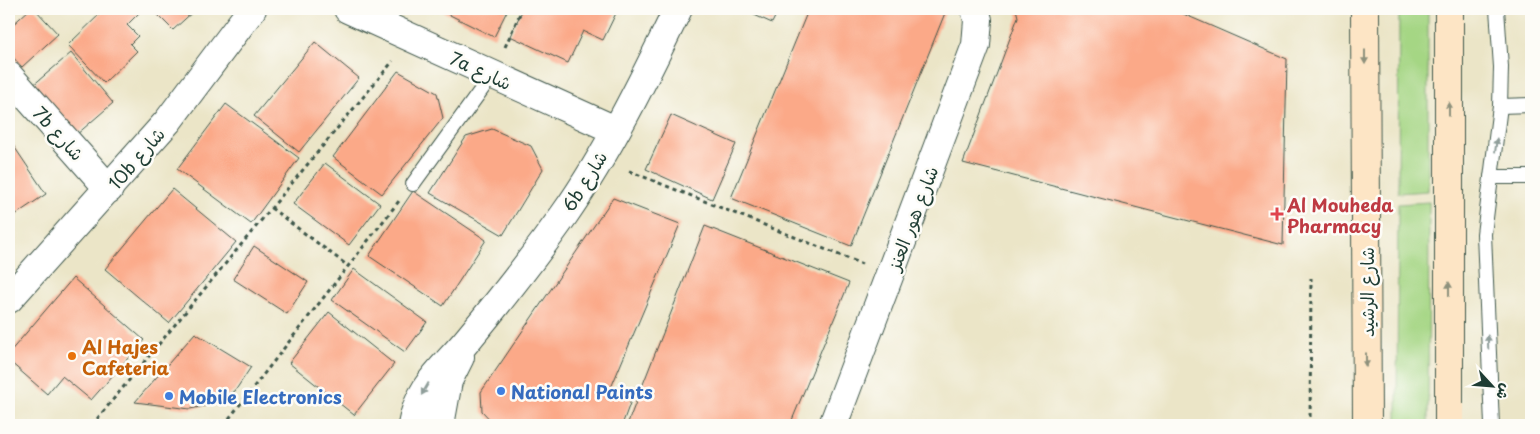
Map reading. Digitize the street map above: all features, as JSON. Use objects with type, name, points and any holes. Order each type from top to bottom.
[{"type":"main road","name":"شارع الرشيد","points":[[1365,9],[1367,425]]},
{"type":"main road","points":[[1449,9],[1449,425]]},
{"type":"street","name":"10b شارع","points":[[9,299],[168,121],[252,9]]},
{"type":"street","name":"7a شارع","points":[[348,9],[376,15],[412,38],[616,130]]},
{"type":"street","name":"6b شارع","points":[[412,425],[415,408],[425,388],[468,340],[549,235],[599,159],[616,130],[678,9]]},
{"type":"street","name":"شارع هور العنز","points":[[833,425],[976,46],[978,20],[975,9]]},
{"type":"street","name":"7b شارع","points":[[9,76],[109,189]]},
{"type":"street","name":"6b شارع","points":[[440,425],[448,381],[468,340]]},
{"type":"lane","points":[[1492,425],[1484,234],[1500,106],[1501,67],[1497,9]]},
{"type":"lane","points":[[413,184],[492,75]]},
{"type":"lane","points":[[1500,106],[1531,105]]},
{"type":"lane","points":[[1491,177],[1531,177]]},
{"type":"path","points":[[492,75],[522,9]]},
{"type":"path","points":[[92,425],[412,38]]},
{"type":"path","points":[[599,159],[891,275]]},
{"type":"path","points":[[224,425],[413,184]]},
{"type":"path","points":[[271,208],[348,266]]},
{"type":"path","points":[[1310,278],[1310,425]]},
{"type":"green space","points":[[1399,9],[1428,9],[1428,191],[1398,193]]},
{"type":"green space","points":[[1429,202],[1428,425],[1397,425],[1398,204]]},
{"type":"building","points":[[30,9],[35,9],[58,34],[22,67],[9,53],[9,28]]},
{"type":"building","points":[[105,9],[135,9],[139,13],[127,25],[138,36],[130,44],[137,51],[104,83],[68,45]]},
{"type":"building","points":[[152,9],[196,9],[173,30]]},
{"type":"building","points":[[438,9],[508,9],[494,37]]},
{"type":"building","points":[[523,9],[618,9],[603,40],[583,31],[568,63],[510,36]]},
{"type":"building","points":[[741,9],[779,9],[772,23]]},
{"type":"building","points":[[799,9],[943,9],[945,13],[851,246],[731,198],[807,13]]},
{"type":"building","points":[[1016,9],[1172,9],[1287,59],[1283,245],[963,163],[1018,17]]},
{"type":"building","points":[[315,42],[359,78],[299,152],[254,116]]},
{"type":"building","points":[[71,53],[113,103],[68,142],[25,92]]},
{"type":"building","points":[[398,71],[437,93],[443,118],[382,194],[333,157]]},
{"type":"building","points":[[226,104],[299,158],[251,224],[177,169]]},
{"type":"building","points":[[671,115],[736,144],[712,199],[646,169]]},
{"type":"building","points":[[492,129],[531,146],[543,169],[503,235],[430,193],[466,137]]},
{"type":"building","points":[[9,139],[46,194],[9,219]]},
{"type":"building","points":[[325,163],[380,204],[349,245],[293,204]]},
{"type":"building","points":[[172,189],[236,242],[169,323],[105,269]]},
{"type":"building","points":[[413,191],[486,240],[443,306],[369,256]]},
{"type":"building","points":[[613,198],[680,224],[610,390],[633,395],[622,425],[495,425],[482,411],[481,392]]},
{"type":"building","points":[[705,226],[849,283],[790,425],[627,425]]},
{"type":"building","points":[[254,246],[308,282],[287,314],[233,279]]},
{"type":"building","points":[[354,269],[427,322],[405,352],[332,300]]},
{"type":"building","points":[[73,278],[144,340],[91,400],[62,376],[47,394],[9,361],[9,353]]},
{"type":"building","points":[[329,312],[394,364],[354,415],[289,363]]},
{"type":"building","points":[[195,333],[251,367],[235,391],[205,406],[190,409],[135,402]]},
{"type":"place","name":"Al Mouheda Pharmacy","points":[[1277,214]]},
{"type":"place","name":"Al Hajes Cafeteria","points":[[72,356]]},
{"type":"place","name":"National Paints","points":[[501,391]]},
{"type":"place","name":"Mobile Electronics","points":[[169,396]]}]
